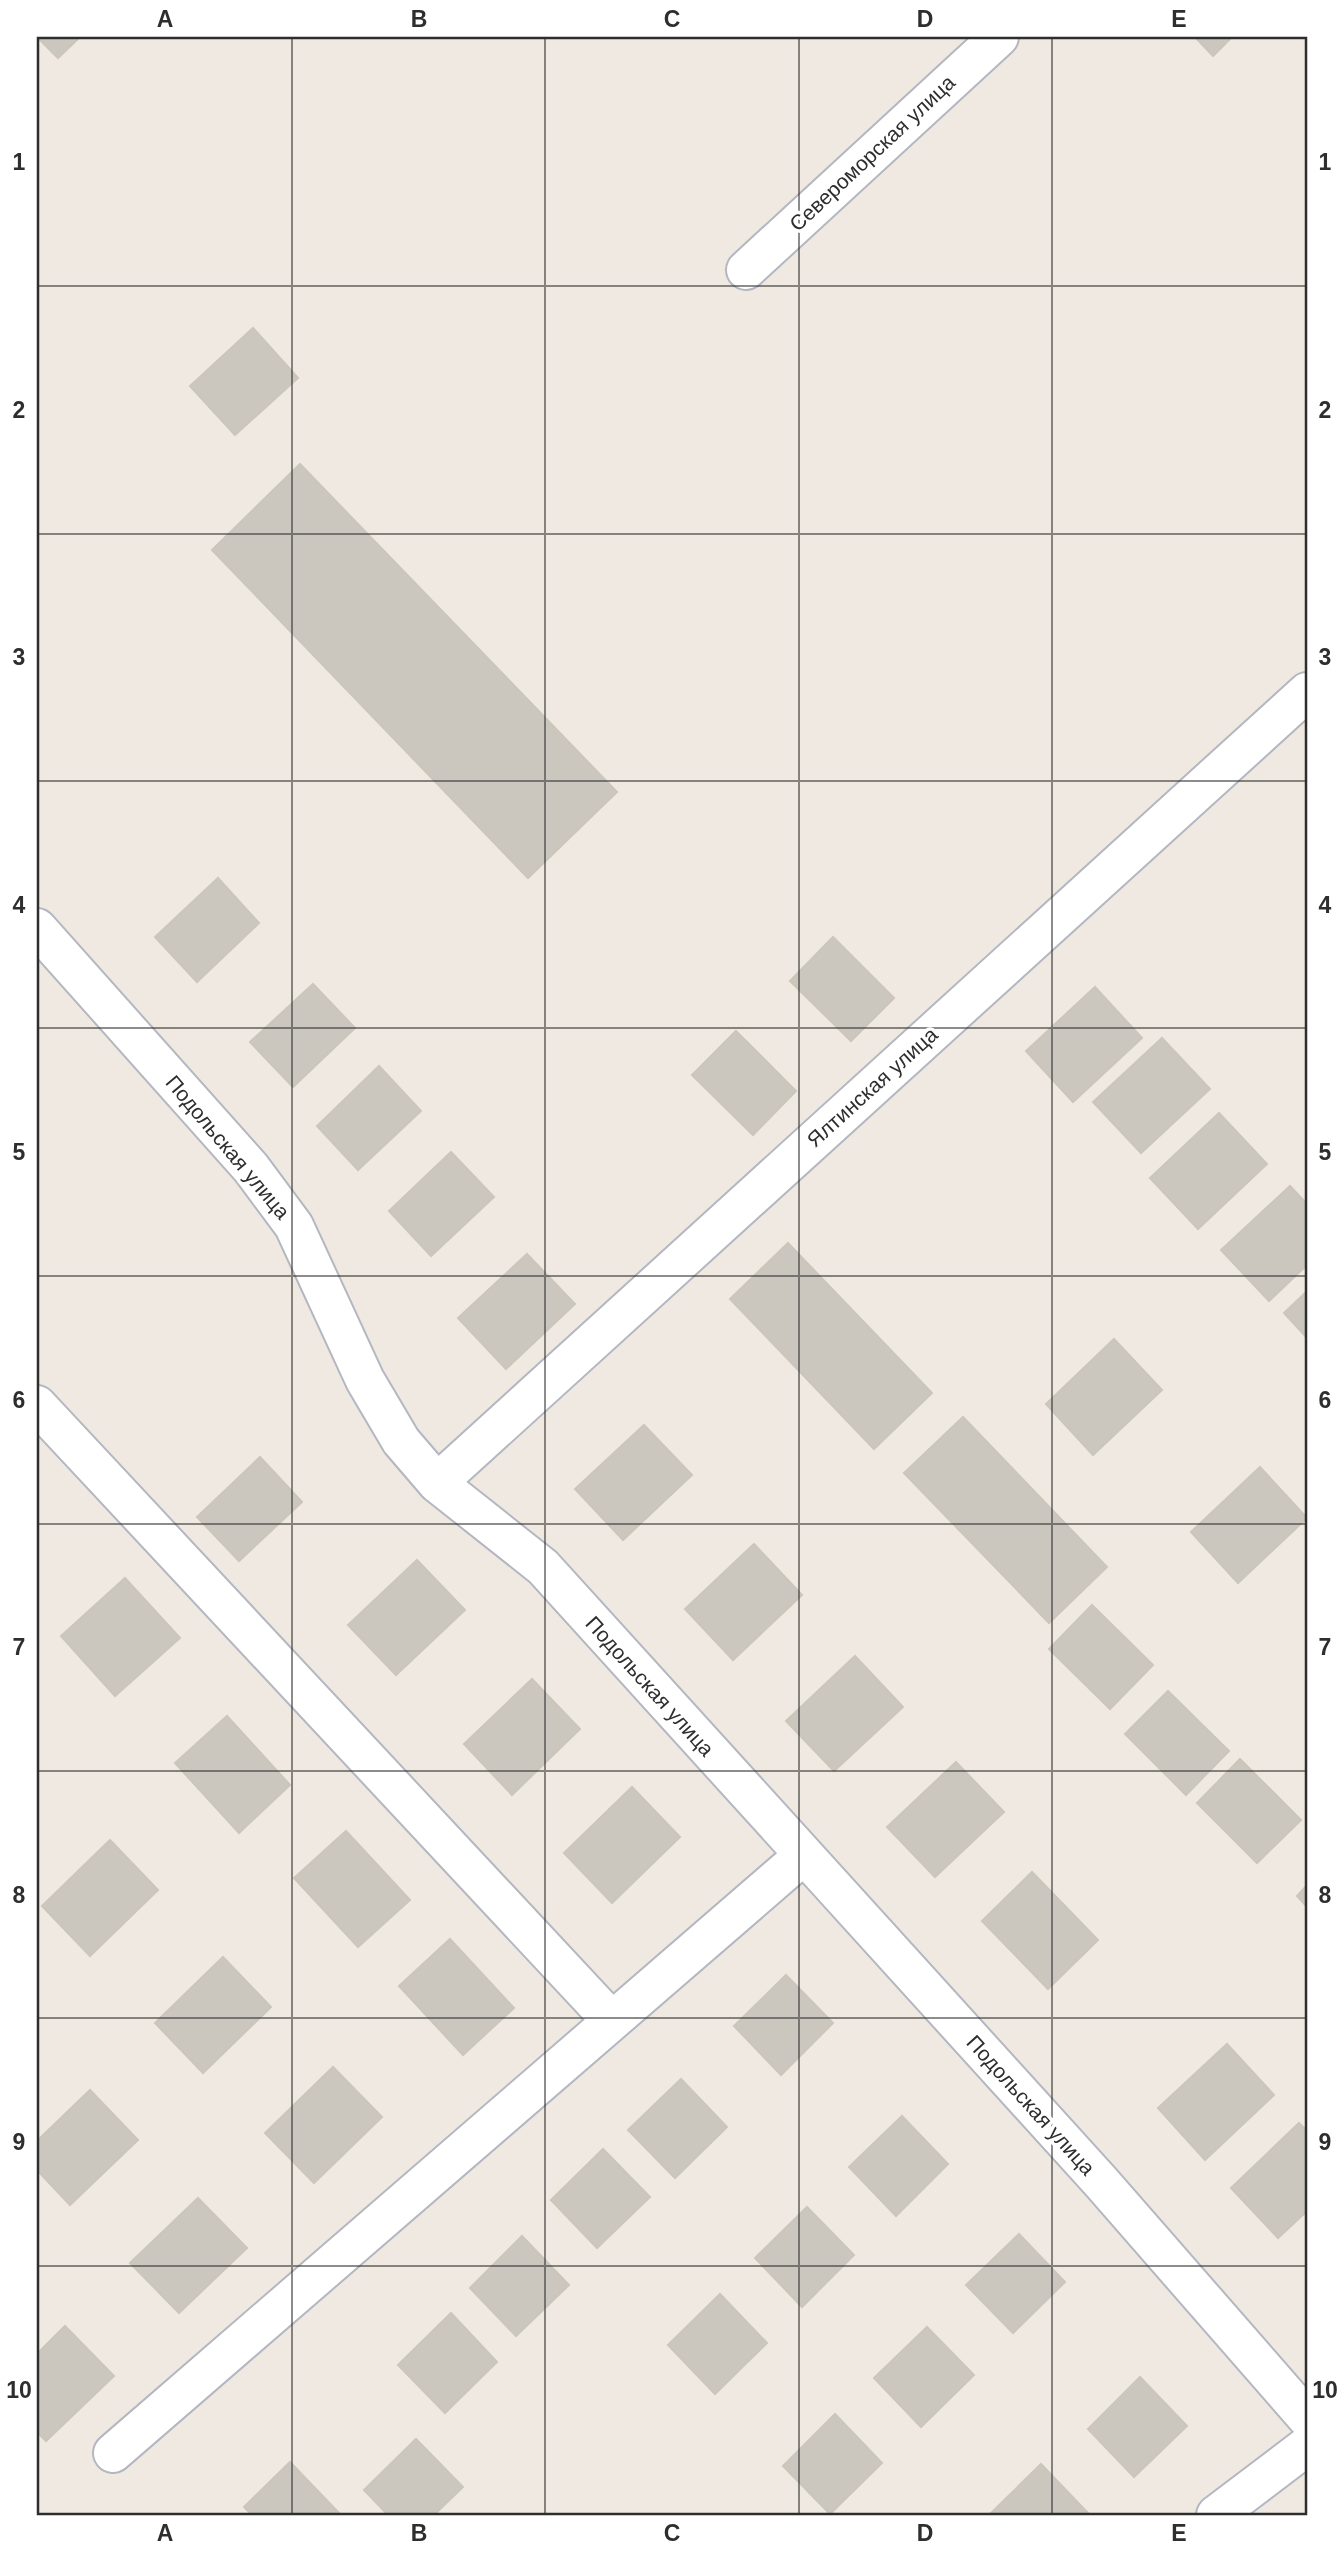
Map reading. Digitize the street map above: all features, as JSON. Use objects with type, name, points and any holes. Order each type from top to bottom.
[{"type":"street","name":"Североморская улица","points":[[746,270],[999,37]]},
{"type":"street","name":"Ялтинская улица","points":[[437,1483],[1307,692]]},
{"type":"street","name":"Подольская улица","points":[[37,928],[251,1168],[294,1226],[365,1380],[401,1441],[437,1483],[543,1567],[1110,2192],[1307,2418]]},
{"type":"street","points":[[37,1405],[612,2021]]},
{"type":"street","points":[[113,2453],[804,1855]]},
{"type":"street","points":[[1216,2515],[1307,2446]]},
{"type":"building","points":[[37,37],[80,37],[58,58]]},
{"type":"building","points":[[1195,37],[1232,37],[1213,56]]},
{"type":"building","points":[[253,328],[298,378],[235,435],[190,386]]},
{"type":"building","points":[[300,464],[617,792],[528,878],[212,550]]},
{"type":"building","points":[[218,878],[259,923],[197,982],[155,937]]},
{"type":"building","points":[[833,937],[894,998],[851,1041],[790,981]]},
{"type":"building","points":[[313,984],[355,1028],[293,1087],[250,1042]]},
{"type":"building","points":[[1095,987],[1142,1038],[1073,1102],[1026,1051]]},
{"type":"building","points":[[736,1031],[796,1091],[753,1135],[692,1075]]},
{"type":"building","points":[[1162,1038],[1210,1089],[1141,1153],[1093,1102]]},
{"type":"building","points":[[379,1066],[421,1111],[358,1170],[317,1126]]},
{"type":"building","points":[[1219,1113],[1267,1164],[1198,1229],[1150,1178]]},
{"type":"building","points":[[451,1152],[494,1197],[431,1256],[389,1211]]},
{"type":"building","points":[[1290,1186],[1307,1204],[1307,1265],[1269,1301],[1221,1250]]},
{"type":"building","points":[[788,1243],[932,1393],[874,1449],[730,1299]]},
{"type":"building","points":[[527,1254],[575,1304],[506,1369],[458,1318]]},
{"type":"building","points":[[1307,1291],[1307,1338],[1284,1313]]},
{"type":"building","points":[[1114,1339],[1162,1390],[1093,1455],[1046,1404]]},
{"type":"building","points":[[963,1417],[1107,1567],[1049,1623],[904,1473]]},
{"type":"building","points":[[644,1425],[692,1475],[623,1540],[575,1489]]},
{"type":"building","points":[[260,1457],[302,1502],[239,1561],[197,1517]]},
{"type":"building","points":[[1260,1467],[1307,1518],[1238,1583],[1191,1532]]},
{"type":"building","points":[[754,1544],[802,1595],[733,1660],[685,1609]]},
{"type":"building","points":[[417,1560],[465,1610],[396,1675],[348,1625]]},
{"type":"building","points":[[125,1578],[180,1638],[115,1696],[61,1636]]},
{"type":"building","points":[[1092,1605],[1153,1665],[1110,1709],[1049,1649]]},
{"type":"building","points":[[855,1656],[903,1707],[834,1771],[786,1721]]},
{"type":"building","points":[[532,1679],[580,1729],[512,1795],[464,1744]]},
{"type":"building","points":[[1168,1691],[1229,1751],[1186,1795],[1125,1734]]},
{"type":"building","points":[[227,1716],[290,1785],[239,1833],[175,1763]]},
{"type":"building","points":[[1240,1759],[1301,1820],[1257,1863],[1197,1803]]},
{"type":"building","points":[[956,1762],[1004,1812],[935,1877],[887,1827]]},
{"type":"building","points":[[632,1787],[680,1837],[612,1903],[564,1853]]},
{"type":"building","points":[[346,1831],[410,1900],[358,1947],[294,1878]]},
{"type":"building","points":[[110,1840],[158,1890],[90,1956],[42,1906]]},
{"type":"building","points":[[1032,1872],[1098,1940],[1048,1989],[982,1921]]},
{"type":"building","points":[[1307,1885],[1307,1907],[1297,1896]]},
{"type":"building","points":[[450,1939],[514,2008],[463,2055],[399,1986]]},
{"type":"building","points":[[223,1957],[271,2007],[203,2073],[155,2023]]},
{"type":"building","points":[[786,1975],[833,2023],[781,2075],[734,2026]]},
{"type":"building","points":[[1227,2044],[1274,2095],[1205,2160],[1158,2108]]},
{"type":"building","points":[[333,2067],[382,2117],[314,2183],[265,2133]]},
{"type":"building","points":[[681,2079],[727,2127],[675,2178],[628,2130]]},
{"type":"building","points":[[90,2090],[138,2140],[70,2205],[37,2170],[37,2141]]},
{"type":"building","points":[[902,2116],[948,2164],[896,2216],[849,2167]]},
{"type":"building","points":[[1299,2123],[1307,2131],[1307,2211],[1278,2238],[1231,2188]]},
{"type":"building","points":[[603,2149],[650,2197],[597,2248],[551,2200]]},
{"type":"building","points":[[198,2198],[247,2248],[179,2313],[130,2263]]},
{"type":"building","points":[[807,2207],[854,2255],[802,2307],[755,2258]]},
{"type":"building","points":[[1019,2234],[1065,2282],[1013,2333],[966,2285]]},
{"type":"building","points":[[522,2236],[569,2285],[516,2336],[470,2288]]},
{"type":"building","points":[[720,2294],[767,2343],[715,2394],[668,2345]]},
{"type":"building","points":[[451,2313],[497,2362],[445,2413],[398,2365]]},
{"type":"building","points":[[65,2326],[114,2376],[46,2441],[37,2432],[37,2354]]},
{"type":"building","points":[[927,2327],[974,2375],[921,2427],[874,2378]]},
{"type":"building","points":[[1140,2377],[1187,2426],[1134,2477],[1088,2429]]},
{"type":"building","points":[[835,2414],[882,2463],[830,2514],[783,2466]]},
{"type":"building","points":[[416,2439],[463,2487],[434,2515],[388,2515],[364,2490]]},
{"type":"building","points":[[290,2462],[341,2515],[252,2515],[244,2507]]},
{"type":"building","points":[[1041,2464],[1088,2513],[1086,2515],[989,2515]]}]
